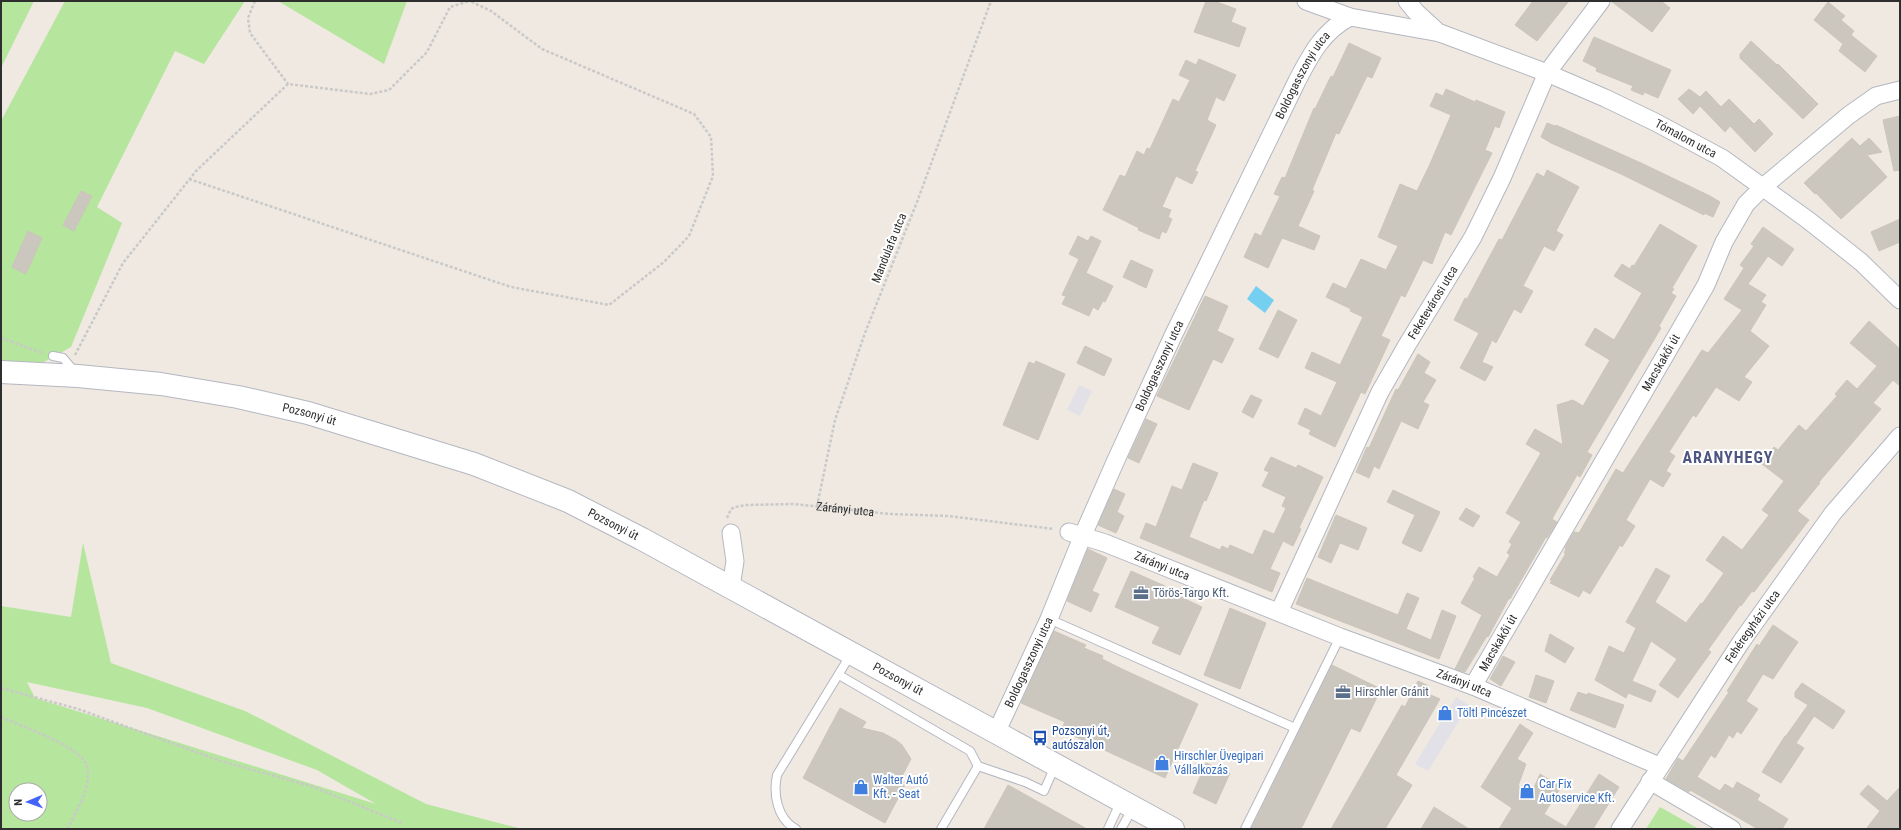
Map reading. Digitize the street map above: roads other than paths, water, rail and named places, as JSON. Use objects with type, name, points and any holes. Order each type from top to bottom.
[{"type":"main road","name":"Pozsonyi út","points":[[1,372],[74,371],[238,396],[308,413],[474,464],[568,501],[731,587],[1172,829]]},
{"type":"street","name":"Tómalom utca","points":[[1306,1],[1350,17],[1440,33],[1547,73],[1655,122],[1722,158],[1808,220],[1862,262],[1900,300]]},
{"type":"street","name":"Tómalom utca","points":[[1407,1],[1416,12],[1440,33]]},
{"type":"street","name":"Feketevárosi utca","points":[[1279,612],[1380,392],[1406,345],[1473,237],[1502,178],[1547,73],[1601,1]]},
{"type":"street","name":"Boldogasszonyi utca","points":[[996,733],[1049,619],[1076,533],[1313,50],[1337,24],[1350,17]]},
{"type":"street","name":"Macskakői út","points":[[1473,686],[1706,285],[1724,242],[1746,204],[1849,115],[1876,96],[1900,90]]},
{"type":"street","name":"Fehéregyházi utca","points":[[1620,829],[1659,766],[1741,642],[1833,513],[1900,436]]},
{"type":"street","points":[[731,533],[735,561],[731,587]]},
{"type":"street","name":"Zárányi utca","points":[[1076,533],[1340,637],[1473,686],[1659,766]]},
{"type":"street","points":[[1650,781],[1732,829]]},
{"type":"lane","points":[[1324,1],[1350,17]]},
{"type":"lane","points":[[53,356],[63,358],[74,371]]},
{"type":"lane","points":[[1049,619],[1295,728]]},
{"type":"lane","points":[[1245,829],[1340,637]]},
{"type":"lane","points":[[796,829],[786,820],[777,802],[775,783],[777,775],[851,653]]},
{"type":"lane","points":[[839,675],[970,751],[978,766],[1025,782],[1044,791],[1056,765]]},
{"type":"lane","points":[[941,829],[978,766]]},
{"type":"lane","points":[[1108,829],[1128,804]]},
{"type":"lane","points":[[1120,829],[1128,804]]},
{"type":"water","points":[[1256,286],[1274,300],[1265,313],[1247,299]]},
{"type":"place","name":"Törös-Targo Kft.","points":[[1141,593]]},
{"type":"place","name":"Hirschler Gránit","points":[[1343,692]]},
{"type":"place","name":"Töltl Pincészet","points":[[1445,713]]},
{"type":"place","name":"Pozsonyi út, autószalon","points":[[1040,738]]},
{"type":"place","name":"Hirschler Üvegipari Vállalkozás","points":[[1162,763]]},
{"type":"place","name":"Walter Autó Kft. - Seat","points":[[861,787]]},
{"type":"place","name":"Car Fix Autoservice Kft.","points":[[1527,791]]},
{"type":"district","name":"ARANYHEGY","points":[[1728,457]]}]
